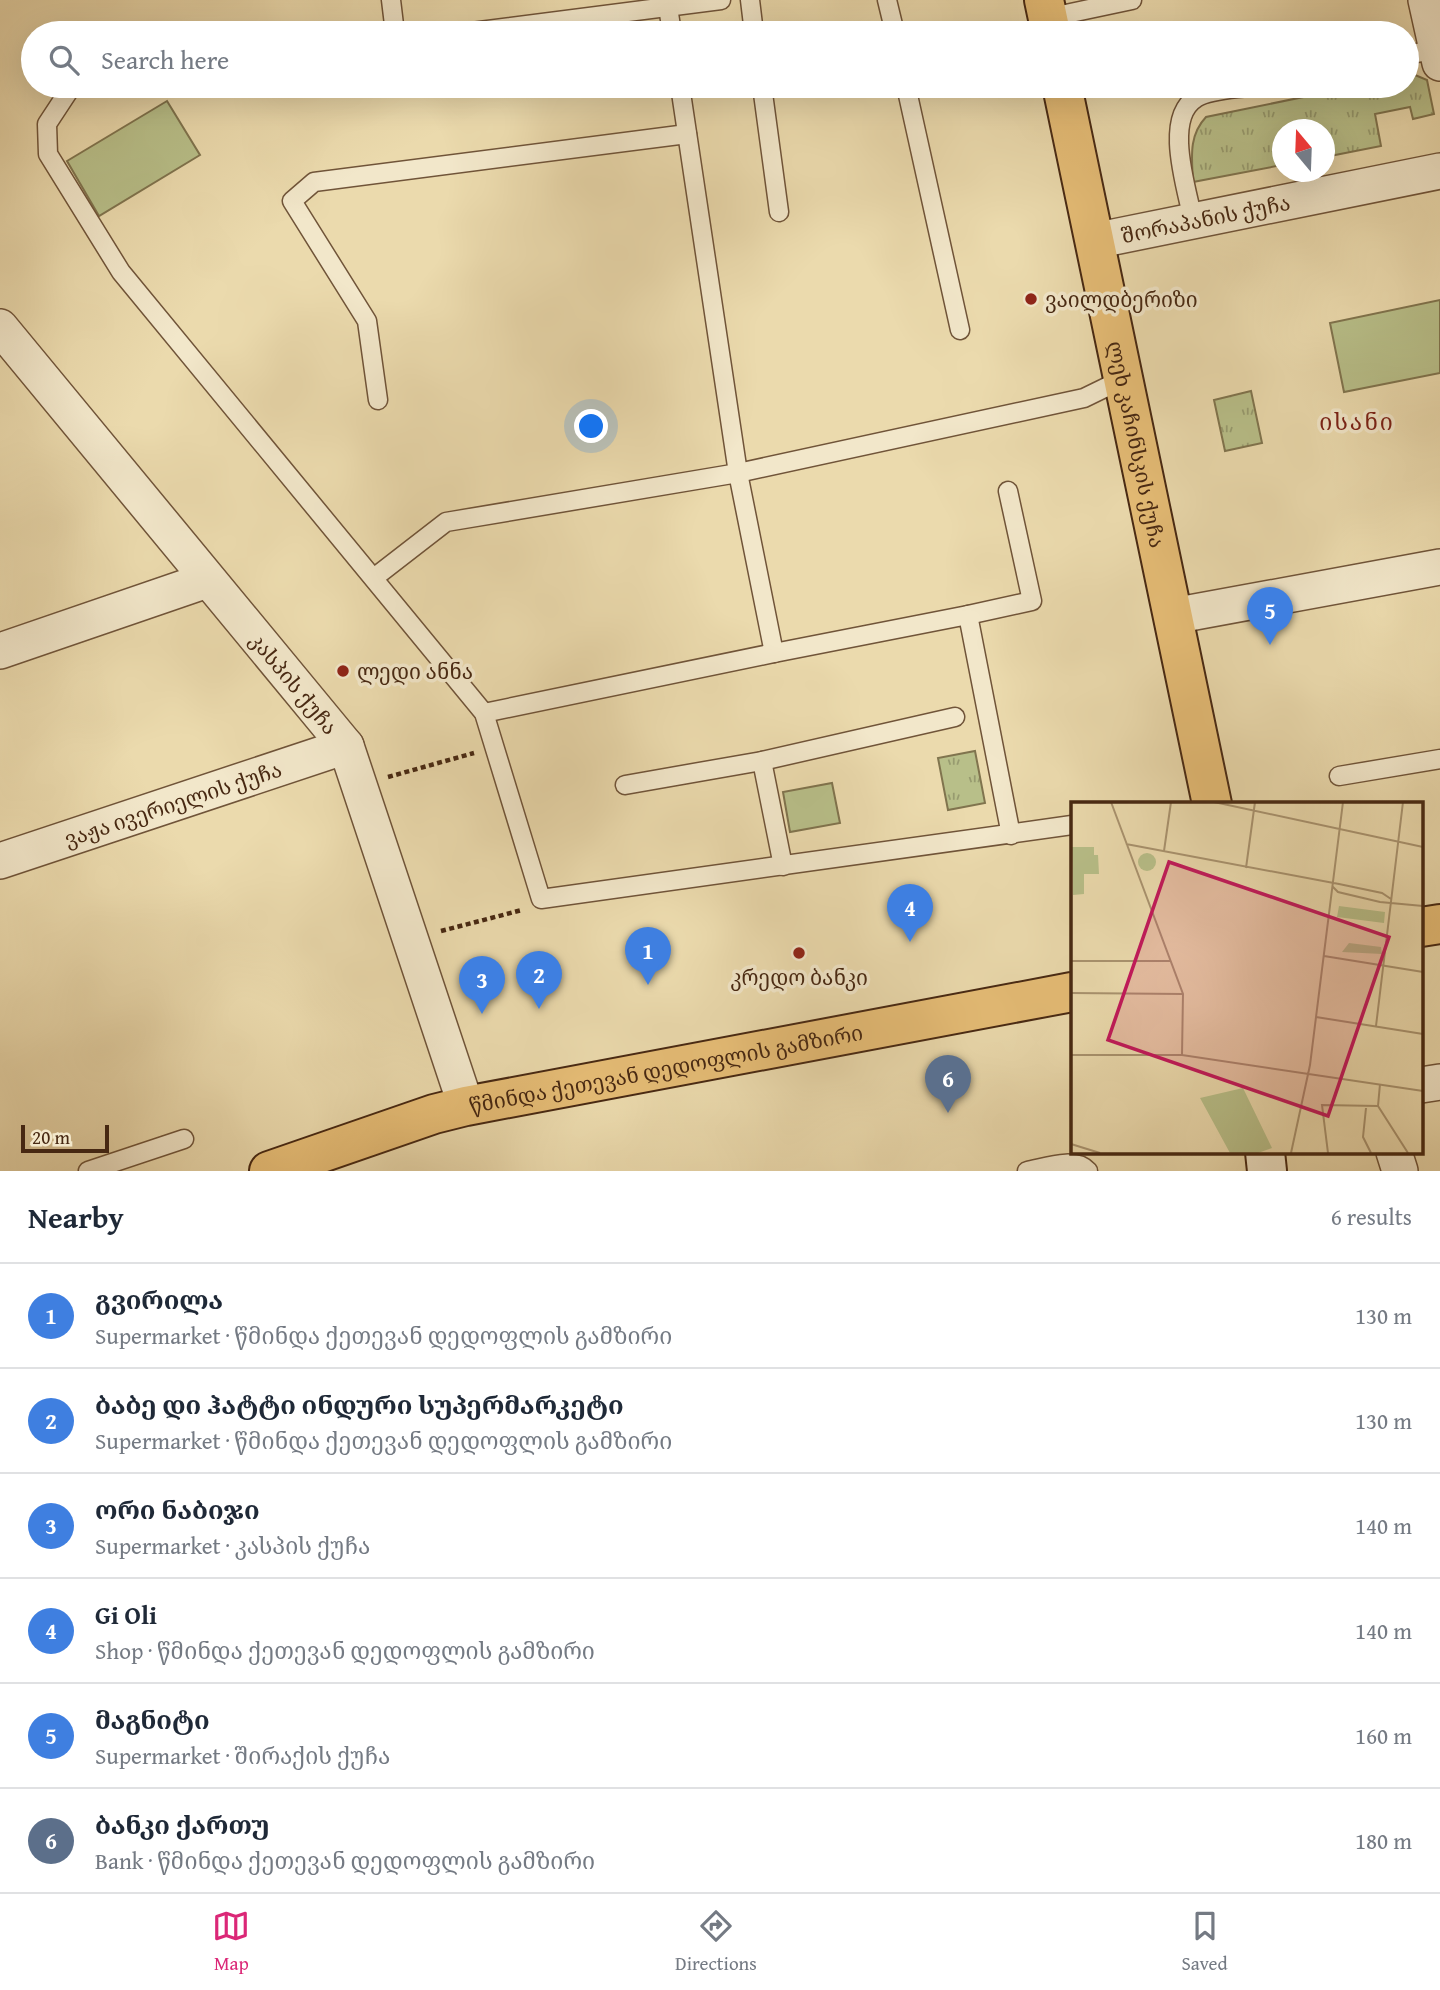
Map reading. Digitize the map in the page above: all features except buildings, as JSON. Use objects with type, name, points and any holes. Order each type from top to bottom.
[{"type":"main road","name":"ლეხ კაჩინსკის ქუჩა","points":[[1064,98],[1212,802]]},
{"type":"main road","points":[[1422,927],[1440,923]]},
{"type":"main road","name":"წმინდა ქეთევან დედოფლის გამზირი","points":[[269,1171],[433,1114],[466,1106],[1071,992]]},
{"type":"street","points":[[1426,0],[1428,56]]},
{"type":"street","name":"შორაპანის ქუჩა","points":[[1094,241],[1440,171]]},
{"type":"street","name":"კასპის ქუჩა","points":[[0,327],[346,746],[466,1106]]},
{"type":"street","points":[[1173,616],[1440,567]]},
{"type":"street","points":[[0,651],[207,580]]},
{"type":"street","name":"ვაჟა ივერიელის ქუჩა","points":[[0,861],[346,746]]},
{"type":"street","points":[[1422,1086],[1440,1082]]},
{"type":"street","points":[[1395,1154],[1400,1171]]},
{"type":"lane","points":[[391,0],[394,21]]},
{"type":"lane","points":[[558,21],[721,0]]},
{"type":"lane","points":[[750,0],[753,21]]},
{"type":"lane","points":[[887,0],[892,21]]},
{"type":"lane","points":[[1047,17],[1132,0]]},
{"type":"lane","points":[[668,7],[670,21]]},
{"type":"lane","points":[[64,98],[47,124],[48,154],[121,272],[375,577],[484,713],[541,899],[1071,825]]},
{"type":"lane","points":[[682,98],[738,473],[775,653]]},
{"type":"lane","points":[[764,98],[779,212]]},
{"type":"lane","points":[[909,98],[960,330]]},
{"type":"lane","points":[[1193,220],[1177,134],[1182,113],[1196,98]]},
{"type":"lane","points":[[378,400],[367,321],[292,201],[314,182],[687,134]]},
{"type":"lane","points":[[375,577],[446,522],[738,473],[1084,398],[1123,379]]},
{"type":"lane","points":[[484,713],[1032,601],[1008,491]]},
{"type":"lane","points":[[968,615],[1011,835]]},
{"type":"lane","points":[[625,785],[762,761],[955,717]]},
{"type":"lane","points":[[1339,776],[1440,759]]},
{"type":"lane","points":[[762,761],[783,866]]},
{"type":"lane","points":[[88,1171],[184,1139]]},
{"type":"lane","points":[[1027,1171],[1073,1164],[1083,1166],[1088,1171]]},
{"type":"path","points":[[400,774],[495,746]]},
{"type":"path","points":[[428,934],[522,912],[520,901]]},
{"type":"green space","points":[[1419,77],[1427,80],[1434,114],[1413,119],[1410,107],[1375,114],[1381,146],[1335,155],[1335,119],[1272,119],[1272,167],[1193,182],[1192,156],[1200,124],[1206,117],[1299,98],[1419,98]]},
{"type":"green space","points":[[167,101],[200,155],[99,216],[67,161]]},
{"type":"green space","points":[[1440,300],[1440,373],[1344,392],[1330,323]]},
{"type":"green space","points":[[1251,391],[1262,443],[1225,451],[1214,400]]},
{"type":"green space","points":[[975,751],[985,803],[948,810],[938,758]]},
{"type":"green space","points":[[832,783],[840,823],[790,832],[783,792]]},
{"type":"place","name":"ვაილდბერიზი","points":[[1031,299]]},
{"type":"place","name":"მაგნიტი","points":[[1270,645]]},
{"type":"place","name":"ლედი ანნა","points":[[343,671]]},
{"type":"place","name":"Gi Oli","points":[[910,942]]},
{"type":"place","name":"კრედო ბანკი","points":[[799,953]]},
{"type":"place","name":"გვირილა","points":[[648,985]]},
{"type":"place","name":"ბაბე დი ჰატტი ინდური სუპერმარკეტი","points":[[539,1009]]},
{"type":"place","name":"ორი ნაბიჯი","points":[[482,1014]]},
{"type":"place","name":"ბანკი ქართუ","points":[[948,1113]]},
{"type":"district","name":"ისანი","points":[[1357,421]]}]
